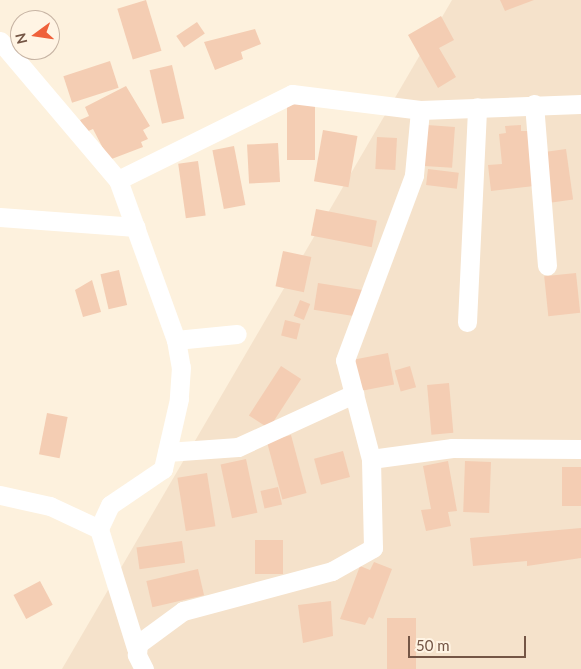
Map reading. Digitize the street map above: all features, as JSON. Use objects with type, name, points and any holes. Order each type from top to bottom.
[{"type":"street","points":[[0,41],[118,180],[176,340],[181,367],[179,399],[163,469],[110,505],[99,529],[144,669]]},
{"type":"street","points":[[118,180],[292,94],[420,110],[534,104],[581,104]]},
{"type":"street","points":[[534,104],[547,265]]},
{"type":"street","points":[[467,322],[477,107]]},
{"type":"street","points":[[136,648],[183,611],[332,571],[373,548],[371,459],[345,360],[414,175],[420,110]]},
{"type":"street","points":[[0,217],[136,227]]},
{"type":"street","points":[[176,340],[236,334]]},
{"type":"street","points":[[167,452],[238,448],[354,394]]},
{"type":"street","points":[[371,459],[452,448],[581,449]]},
{"type":"street","points":[[0,495],[50,506],[99,529]]},
{"type":"shaded area","points":[[452,0],[581,0],[581,669],[62,669]]},
{"type":"building","points":[[146,0],[161,51],[133,59],[117,9]]},
{"type":"building","points":[[500,0],[534,0],[505,11]]},
{"type":"building","points":[[441,16],[454,40],[439,48],[456,77],[438,88],[408,35]]},
{"type":"building","points":[[197,22],[205,34],[184,48],[176,36]]},
{"type":"building","points":[[255,29],[261,44],[241,52],[243,59],[215,70],[204,42]]},
{"type":"building","points":[[110,61],[119,88],[72,103],[63,76]]},
{"type":"building","points":[[172,65],[184,119],[162,124],[150,70]]},
{"type":"building","points":[[126,86],[150,126],[143,130],[148,139],[141,142],[143,147],[109,160],[93,129],[86,132],[80,120],[89,116],[85,107]]},
{"type":"building","points":[[287,104],[315,104],[315,160],[287,160]]},
{"type":"building","points":[[427,125],[455,127],[452,168],[424,166]]},
{"type":"building","points":[[521,125],[521,131],[528,131],[534,186],[491,191],[488,165],[502,164],[499,134],[506,133],[505,126]]},
{"type":"building","points":[[323,130],[357,136],[348,187],[314,181]]},
{"type":"building","points":[[377,137],[397,138],[395,170],[375,169]]},
{"type":"building","points":[[278,143],[280,182],[249,184],[247,145]]},
{"type":"building","points":[[234,146],[245,205],[224,209],[212,150]]},
{"type":"building","points":[[566,149],[573,200],[548,203],[541,152]]},
{"type":"building","points":[[198,161],[206,215],[186,218],[178,164]]},
{"type":"building","points":[[428,169],[459,173],[457,189],[426,185]]},
{"type":"building","points":[[316,209],[377,221],[372,247],[311,236]]},
{"type":"building","points":[[283,251],[311,257],[304,292],[276,286]]},
{"type":"building","points":[[119,270],[127,305],[109,309],[100,274]]},
{"type":"building","points":[[576,273],[580,313],[548,316],[544,276]]},
{"type":"building","points":[[92,280],[101,312],[83,317],[75,290]]},
{"type":"building","points":[[318,283],[362,290],[358,317],[314,310]]},
{"type":"building","points":[[300,300],[310,304],[304,320],[294,316]]},
{"type":"building","points":[[285,320],[301,324],[297,339],[281,336]]},
{"type":"building","points":[[388,353],[394,384],[357,392],[351,360]]},
{"type":"building","points":[[281,366],[301,379],[269,429],[249,415]]},
{"type":"building","points":[[410,366],[416,387],[401,392],[395,370]]},
{"type":"building","points":[[449,383],[453,433],[431,435],[427,385]]},
{"type":"building","points":[[47,413],[68,417],[60,458],[39,454]]},
{"type":"building","points":[[291,435],[307,493],[282,499],[267,441]]},
{"type":"building","points":[[343,451],[350,477],[321,485],[314,459]]},
{"type":"building","points":[[246,459],[257,513],[232,518],[221,464]]},
{"type":"building","points":[[448,461],[457,511],[448,512],[451,526],[426,531],[421,510],[431,509],[423,466]]},
{"type":"building","points":[[465,461],[491,462],[489,513],[463,512]]},
{"type":"building","points":[[562,467],[581,467],[581,506],[562,506]]},
{"type":"building","points":[[207,473],[215,526],[186,531],[177,478]]},
{"type":"building","points":[[278,487],[282,505],[265,509],[260,491]]},
{"type":"building","points":[[581,528],[581,558],[527,566],[527,561],[473,566],[470,538]]},
{"type":"building","points":[[255,540],[283,540],[283,574],[255,574]]},
{"type":"building","points":[[182,541],[185,563],[140,569],[136,547]]},
{"type":"building","points":[[374,562],[392,569],[373,619],[369,617],[365,625],[340,619],[360,566],[370,570]]},
{"type":"building","points":[[198,569],[204,595],[152,607],[146,581]]},
{"type":"building","points":[[40,581],[53,605],[26,619],[14,595]]},
{"type":"building","points":[[331,601],[333,636],[303,643],[298,605]]},
{"type":"building","points":[[387,618],[416,618],[416,669],[387,669]]}]
